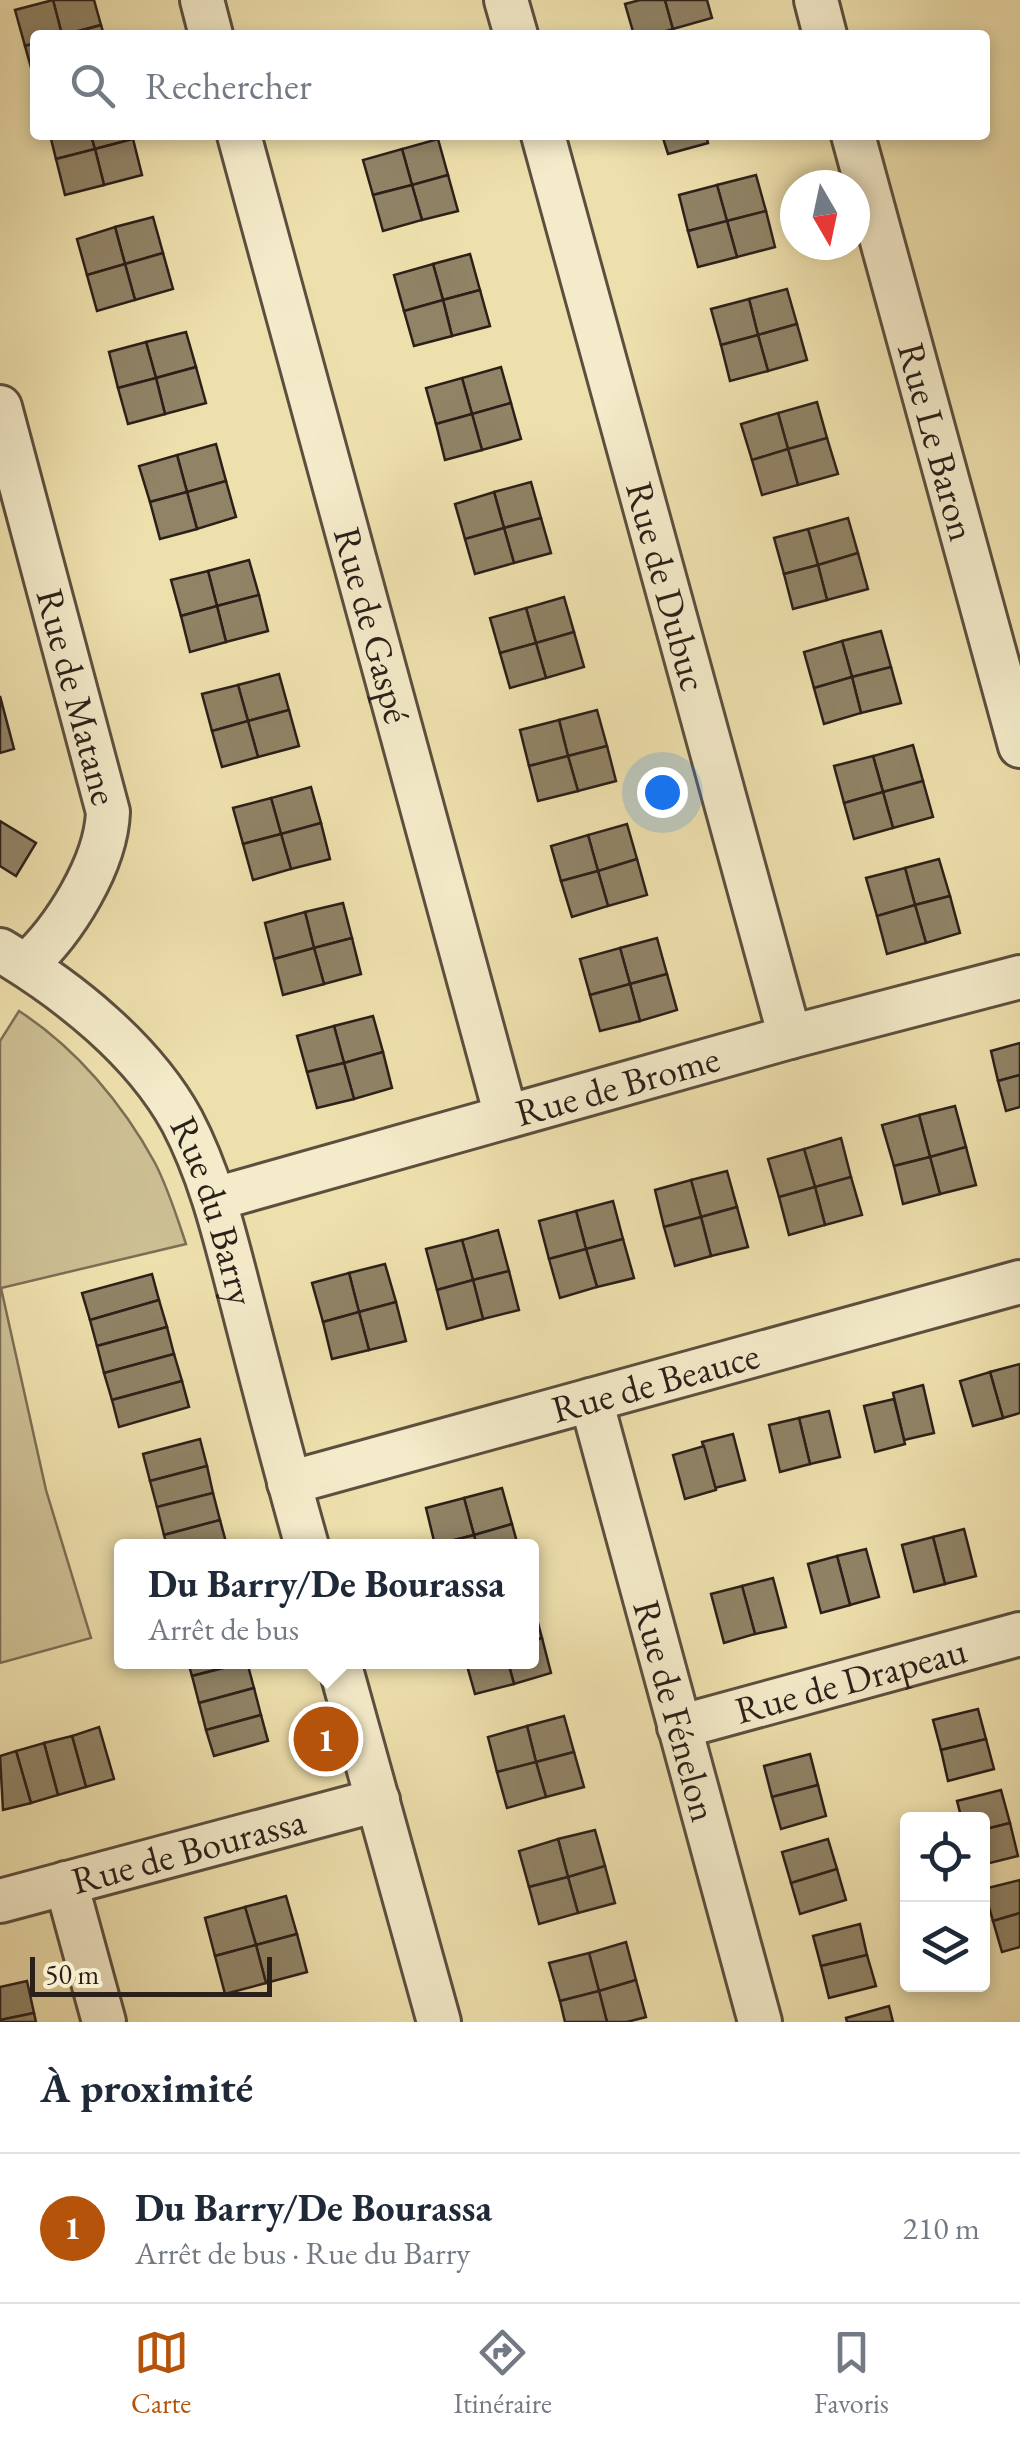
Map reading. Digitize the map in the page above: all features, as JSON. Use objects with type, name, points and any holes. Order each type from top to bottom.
[{"type":"street","points":[[202,0],[210,30]]},
{"type":"street","points":[[506,0],[515,30]]},
{"type":"street","points":[[816,0],[824,30]]},
{"type":"street","name":"Rue de Gaspé","points":[[239,140],[506,1116]]},
{"type":"street","name":"Rue de Dubuc","points":[[544,140],[790,1037]]},
{"type":"street","name":"Rue Le Baron","points":[[853,140],[1020,746]]},
{"type":"street","name":"Rue de Matane","points":[[0,407],[108,812],[101,856],[49,945],[13,958]]},
{"type":"street","name":"Rue du Barry","points":[[13,958],[101,1024],[160,1087],[182,1122],[215,1199],[304,1539]]},
{"type":"street","name":"Rue de Brome","points":[[215,1199],[790,1037],[1020,977]]},
{"type":"street","name":"Rue de Beauce","points":[[289,1483],[1020,1282]]},
{"type":"street","name":"Rue de Fénelon","points":[[592,1400],[760,2022]]},
{"type":"street","name":"Rue de Drapeau","points":[[679,1727],[1020,1634]]},
{"type":"street","points":[[341,1669],[439,2022]]},
{"type":"street","name":"Rue de Bourassa","points":[[0,1901],[378,1800]]},
{"type":"street","points":[[66,1884],[104,2022]]},
{"type":"shaded area","points":[[19,1011],[78,1059],[128,1119],[160,1173],[186,1244],[1,1288],[46,1490],[91,1638],[0,1663],[0,1041]]},
{"type":"building","points":[[53,0],[94,0],[101,25],[61,30]]},
{"type":"building","points":[[53,0],[61,30],[30,30],[30,44],[25,46],[15,10]]},
{"type":"building","points":[[665,0],[673,29],[633,30],[625,4]]},
{"type":"building","points":[[665,0],[707,0],[712,18],[673,29]]},
{"type":"building","points":[[51,140],[92,140],[95,149],[56,159]]},
{"type":"building","points":[[92,140],[129,140],[95,149]]},
{"type":"building","points":[[133,140],[142,175],[104,185],[95,149]]},
{"type":"building","points":[[438,140],[448,175],[412,185],[402,149]]},
{"type":"building","points":[[664,140],[707,140],[708,143],[668,154]]},
{"type":"building","points":[[95,149],[104,185],[65,195],[56,159]]},
{"type":"building","points":[[402,149],[412,185],[373,195],[363,160]]},
{"type":"building","points":[[448,175],[458,211],[422,220],[412,185]]},
{"type":"building","points":[[756,175],[766,211],[727,221],[717,185]]},
{"type":"building","points":[[412,185],[422,220],[383,231],[373,195]]},
{"type":"building","points":[[717,185],[727,221],[688,231],[679,195]]},
{"type":"building","points":[[766,211],[775,247],[737,257],[727,221]]},
{"type":"building","points":[[153,217],[163,253],[125,264],[115,227]]},
{"type":"building","points":[[727,221],[737,257],[698,267],[688,231]]},
{"type":"building","points":[[115,227],[125,264],[87,275],[77,239]]},
{"type":"building","points":[[163,253],[173,289],[135,300],[125,264]]},
{"type":"building","points":[[470,254],[480,290],[443,300],[433,264]]},
{"type":"building","points":[[125,264],[135,300],[97,311],[87,275]]},
{"type":"building","points":[[433,264],[443,300],[404,311],[394,275]]},
{"type":"building","points":[[787,289],[797,324],[758,335],[749,299]]},
{"type":"building","points":[[480,290],[490,326],[452,336],[443,300]]},
{"type":"building","points":[[749,299],[758,335],[721,345],[711,309]]},
{"type":"building","points":[[443,300],[452,336],[414,346],[404,311]]},
{"type":"building","points":[[797,324],[807,360],[768,371],[758,335]]},
{"type":"building","points":[[186,332],[196,367],[156,378],[146,342]]},
{"type":"building","points":[[758,335],[768,371],[730,381],[721,345]]},
{"type":"building","points":[[146,342],[156,378],[118,388],[109,352]]},
{"type":"building","points":[[196,367],[206,403],[165,414],[156,378]]},
{"type":"building","points":[[501,367],[511,403],[472,414],[462,378]]},
{"type":"building","points":[[156,378],[165,414],[128,424],[118,388]]},
{"type":"building","points":[[462,378],[472,414],[436,424],[426,388]]},
{"type":"building","points":[[817,402],[827,438],[788,449],[778,413]]},
{"type":"building","points":[[511,403],[521,439],[482,450],[472,414]]},
{"type":"building","points":[[778,413],[788,449],[752,460],[741,424]]},
{"type":"building","points":[[472,414],[482,450],[445,460],[436,424]]},
{"type":"building","points":[[827,438],[838,474],[798,485],[788,449]]},
{"type":"building","points":[[216,444],[226,481],[187,492],[177,455]]},
{"type":"building","points":[[788,449],[798,485],[762,495],[752,460]]},
{"type":"building","points":[[177,455],[187,492],[150,502],[139,466]]},
{"type":"building","points":[[226,481],[236,517],[197,529],[187,492]]},
{"type":"building","points":[[531,482],[541,518],[504,528],[494,492]]},
{"type":"building","points":[[187,492],[197,529],[160,539],[150,502]]},
{"type":"building","points":[[494,492],[504,528],[465,539],[455,504]]},
{"type":"building","points":[[541,518],[551,553],[514,563],[504,528]]},
{"type":"building","points":[[848,518],[858,553],[818,565],[808,529]]},
{"type":"building","points":[[504,528],[514,563],[475,574],[465,539]]},
{"type":"building","points":[[808,529],[818,565],[784,574],[774,538]]},
{"type":"building","points":[[858,553],[868,589],[827,600],[818,565]]},
{"type":"building","points":[[249,560],[259,595],[217,606],[208,571]]},
{"type":"building","points":[[818,565],[827,600],[793,609],[784,574]]},
{"type":"building","points":[[208,571],[217,606],[181,616],[171,580]]},
{"type":"building","points":[[259,595],[268,631],[226,642],[217,606]]},
{"type":"building","points":[[564,597],[574,632],[536,643],[526,608]]},
{"type":"building","points":[[217,606],[226,642],[190,652],[181,616]]},
{"type":"building","points":[[526,608],[536,643],[500,653],[490,618]]},
{"type":"building","points":[[881,631],[891,667],[852,677],[842,641]]},
{"type":"building","points":[[574,632],[584,667],[546,678],[536,643]]},
{"type":"building","points":[[842,641],[852,677],[814,688],[804,652]]},
{"type":"building","points":[[536,643],[546,678],[510,688],[500,653]]},
{"type":"building","points":[[891,667],[901,703],[861,713],[852,677]]},
{"type":"building","points":[[279,674],[289,710],[248,721],[238,685]]},
{"type":"building","points":[[852,677],[861,713],[824,724],[814,688]]},
{"type":"building","points":[[238,685],[248,721],[212,731],[202,694]]},
{"type":"building","points":[[0,696],[14,749],[0,753]]},
{"type":"building","points":[[289,710],[299,746],[258,757],[248,721]]},
{"type":"building","points":[[597,710],[607,746],[568,756],[559,720]]},
{"type":"building","points":[[559,720],[568,756],[529,766],[520,730]]},
{"type":"building","points":[[248,721],[258,757],[222,767],[212,731]]},
{"type":"building","points":[[913,745],[923,781],[883,792],[873,756]]},
{"type":"building","points":[[607,746],[616,781],[578,791],[568,756]]},
{"type":"building","points":[[568,756],[578,791],[538,801],[529,766]]},
{"type":"building","points":[[873,756],[883,792],[844,803],[834,766]]},
{"type":"building","points":[[923,781],[933,817],[893,828],[883,792]]},
{"type":"building","points":[[311,787],[321,823],[281,834],[271,798]]},
{"type":"building","points":[[883,792],[893,828],[854,839],[844,803]]},
{"type":"building","points":[[271,798],[281,834],[243,844],[233,808]]},
{"type":"building","points":[[0,821],[36,843],[16,876],[0,866]]},
{"type":"building","points":[[321,823],[330,859],[291,869],[281,834]]},
{"type":"building","points":[[627,824],[637,859],[598,871],[588,835]]},
{"type":"building","points":[[281,834],[291,869],[253,880],[243,844]]},
{"type":"building","points":[[588,835],[598,871],[561,881],[551,846]]},
{"type":"building","points":[[637,859],[647,895],[608,906],[598,871]]},
{"type":"building","points":[[939,859],[950,896],[915,905],[905,868]]},
{"type":"building","points":[[905,868],[915,905],[877,916],[866,878]]},
{"type":"building","points":[[598,871],[608,906],[572,917],[561,881]]},
{"type":"building","points":[[950,896],[960,933],[926,943],[915,905]]},
{"type":"building","points":[[343,903],[352,938],[314,948],[305,912]]},
{"type":"building","points":[[915,905],[926,943],[887,954],[877,916]]},
{"type":"building","points":[[305,912],[314,948],[274,959],[265,923]]},
{"type":"building","points":[[352,938],[361,974],[324,984],[314,948]]},
{"type":"building","points":[[657,938],[667,974],[630,984],[620,948]]},
{"type":"building","points":[[314,948],[324,984],[283,995],[274,959]]},
{"type":"building","points":[[620,948],[630,984],[590,995],[580,959]]},
{"type":"building","points":[[667,974],[677,1010],[640,1021],[630,984]]},
{"type":"building","points":[[630,984],[640,1021],[600,1031],[590,995]]},
{"type":"building","points":[[373,1016],[383,1052],[344,1063],[334,1026]]},
{"type":"building","points":[[334,1026],[344,1063],[307,1072],[297,1036]]},
{"type":"building","points":[[1020,1043],[1020,1075],[998,1081],[991,1051]]},
{"type":"building","points":[[383,1052],[392,1088],[354,1099],[344,1063]]},
{"type":"building","points":[[344,1063],[354,1099],[317,1108],[307,1072]]},
{"type":"building","points":[[1020,1075],[1020,1107],[1006,1111],[998,1081]]},
{"type":"building","points":[[955,1106],[966,1147],[930,1157],[919,1115]]},
{"type":"building","points":[[919,1115],[930,1157],[894,1166],[882,1125]]},
{"type":"building","points":[[841,1138],[851,1177],[815,1187],[804,1149]]},
{"type":"building","points":[[966,1147],[976,1185],[940,1194],[930,1157]]},
{"type":"building","points":[[804,1149],[815,1187],[779,1197],[768,1159]]},
{"type":"building","points":[[930,1157],[940,1194],[903,1204],[894,1166]]},
{"type":"building","points":[[727,1171],[737,1207],[701,1217],[691,1180]]},
{"type":"building","points":[[851,1177],[862,1215],[825,1225],[815,1187]]},
{"type":"building","points":[[691,1180],[701,1217],[664,1227],[655,1190]]},
{"type":"building","points":[[815,1187],[825,1225],[789,1235],[779,1197]]},
{"type":"building","points":[[613,1201],[623,1239],[586,1249],[576,1211]]},
{"type":"building","points":[[737,1207],[748,1247],[711,1256],[701,1217]]},
{"type":"building","points":[[576,1211],[586,1249],[549,1259],[539,1221]]},
{"type":"building","points":[[701,1217],[711,1256],[675,1266],[664,1227]]},
{"type":"building","points":[[498,1230],[509,1271],[473,1280],[462,1240]]},
{"type":"building","points":[[623,1239],[634,1278],[597,1287],[586,1249]]},
{"type":"building","points":[[462,1240],[473,1280],[437,1290],[426,1249]]},
{"type":"building","points":[[586,1249],[597,1287],[560,1298],[549,1259]]},
{"type":"building","points":[[385,1264],[396,1302],[359,1312],[349,1273]]},
{"type":"building","points":[[509,1271],[519,1310],[483,1319],[473,1280]]},
{"type":"building","points":[[349,1273],[359,1312],[323,1322],[312,1283]]},
{"type":"building","points":[[152,1274],[159,1300],[90,1320],[82,1293]]},
{"type":"building","points":[[473,1280],[483,1319],[447,1329],[437,1290]]},
{"type":"building","points":[[159,1300],[167,1327],[97,1346],[90,1320]]},
{"type":"building","points":[[396,1302],[406,1341],[369,1350],[359,1312]]},
{"type":"building","points":[[359,1312],[369,1350],[332,1359],[323,1322]]},
{"type":"building","points":[[167,1327],[174,1354],[104,1373],[97,1346]]},
{"type":"building","points":[[174,1354],[182,1381],[112,1400],[104,1373]]},
{"type":"building","points":[[1020,1364],[1020,1413],[1003,1418],[990,1372]]},
{"type":"building","points":[[990,1372],[1003,1418],[973,1426],[960,1381]]},
{"type":"building","points":[[182,1381],[189,1407],[119,1427],[112,1400]]},
{"type":"building","points":[[923,1385],[934,1433],[904,1440],[893,1393]]},
{"type":"building","points":[[894,1399],[905,1444],[875,1452],[864,1406]]},
{"type":"building","points":[[829,1411],[840,1457],[810,1464],[799,1418]]},
{"type":"building","points":[[799,1418],[810,1464],[780,1472],[769,1425]]},
{"type":"building","points":[[733,1434],[745,1480],[715,1488],[702,1442]]},
{"type":"building","points":[[200,1439],[207,1466],[150,1481],[143,1454]]},
{"type":"building","points":[[704,1446],[716,1490],[685,1499],[673,1455]]},
{"type":"building","points":[[207,1466],[213,1493],[157,1507],[150,1481]]},
{"type":"building","points":[[502,1488],[512,1524],[474,1535],[464,1498]]},
{"type":"building","points":[[213,1493],[220,1520],[164,1535],[157,1507]]},
{"type":"building","points":[[464,1498],[474,1535],[434,1539],[426,1508]]},
{"type":"building","points":[[220,1520],[225,1539],[165,1539],[164,1535]]},
{"type":"building","points":[[512,1524],[516,1539],[475,1539],[474,1535]]},
{"type":"building","points":[[964,1529],[976,1576],[945,1584],[933,1537]]},
{"type":"building","points":[[933,1537],[945,1584],[914,1592],[902,1545]]},
{"type":"building","points":[[866,1549],[879,1597],[850,1605],[837,1556]]},
{"type":"building","points":[[837,1556],[850,1605],[821,1613],[808,1564]]},
{"type":"building","points":[[773,1578],[786,1627],[755,1634],[742,1586]]},
{"type":"building","points":[[742,1586],[755,1634],[724,1643],[711,1594]]},
{"type":"building","points":[[542,1638],[551,1673],[514,1684],[510,1669],[539,1669]]},
{"type":"building","points":[[190,1669],[219,1669],[192,1676]]},
{"type":"building","points":[[220,1669],[249,1669],[254,1688],[199,1703],[192,1676]]},
{"type":"building","points":[[468,1669],[510,1669],[514,1684],[475,1694]]},
{"type":"building","points":[[254,1688],[261,1715],[206,1730],[199,1703]]},
{"type":"building","points":[[978,1709],[986,1739],[941,1750],[933,1720]]},
{"type":"building","points":[[261,1715],[268,1741],[214,1756],[206,1730]]},
{"type":"building","points":[[564,1716],[574,1752],[536,1762],[527,1726]]},
{"type":"building","points":[[527,1726],[536,1762],[497,1772],[488,1737]]},
{"type":"building","points":[[99,1727],[114,1779],[86,1787],[72,1736]]},
{"type":"building","points":[[72,1736],[86,1787],[58,1795],[44,1743]]},
{"type":"building","points":[[986,1739],[994,1769],[948,1781],[941,1750]]},
{"type":"building","points":[[44,1743],[58,1795],[31,1803],[16,1751]]},
{"type":"building","points":[[16,1751],[31,1803],[3,1810],[0,1756]]},
{"type":"building","points":[[574,1752],[584,1787],[546,1797],[536,1762]]},
{"type":"building","points":[[810,1754],[818,1785],[772,1797],[764,1766]]},
{"type":"building","points":[[536,1762],[546,1797],[507,1808],[497,1772]]},
{"type":"building","points":[[818,1785],[826,1816],[781,1829],[772,1797]]},
{"type":"building","points":[[1001,1790],[1010,1823],[990,1828],[990,1812],[960,1812],[957,1801]]},
{"type":"building","points":[[1010,1823],[1018,1856],[990,1863],[990,1828]]},
{"type":"building","points":[[595,1830],[605,1866],[568,1877],[558,1839]]},
{"type":"building","points":[[558,1839],[568,1877],[529,1887],[519,1851]]},
{"type":"building","points":[[828,1839],[837,1869],[791,1883],[782,1852]]},
{"type":"building","points":[[605,1866],[615,1903],[578,1913],[568,1877]]},
{"type":"building","points":[[837,1869],[846,1900],[800,1914],[791,1883]]},
{"type":"building","points":[[568,1877],[578,1913],[539,1924],[529,1887]]},
{"type":"building","points":[[1020,1880],[1020,1913],[993,1921],[990,1888]]},
{"type":"building","points":[[286,1896],[297,1934],[256,1945],[245,1907]]},
{"type":"building","points":[[245,1907],[256,1945],[215,1956],[205,1918]]},
{"type":"building","points":[[1020,1913],[1020,1947],[1002,1952],[993,1921]]},
{"type":"building","points":[[860,1924],[867,1955],[821,1966],[813,1936]]},
{"type":"building","points":[[297,1934],[307,1972],[266,1983],[256,1945]]},
{"type":"building","points":[[626,1942],[636,1980],[599,1991],[589,1953]]},
{"type":"building","points":[[256,1945],[266,1983],[225,1994],[215,1956]]},
{"type":"building","points":[[589,1953],[599,1991],[560,2001],[549,1963]]},
{"type":"building","points":[[867,1955],[876,1986],[829,1998],[821,1966]]},
{"type":"building","points":[[636,1980],[646,2017],[607,2022],[599,1991]]},
{"type":"building","points":[[27,1981],[34,2013],[0,2020],[0,1987]]},
{"type":"building","points":[[599,1991],[607,2022],[565,2022],[560,2001]]},
{"type":"building","points":[[889,2006],[893,2022],[847,2022],[846,2018]]},
{"type":"building","points":[[34,2013],[36,2022],[0,2022],[0,2020]]},
{"type":"place","name":"Du Barry/De Bourassa","points":[[326,1739]]}]
